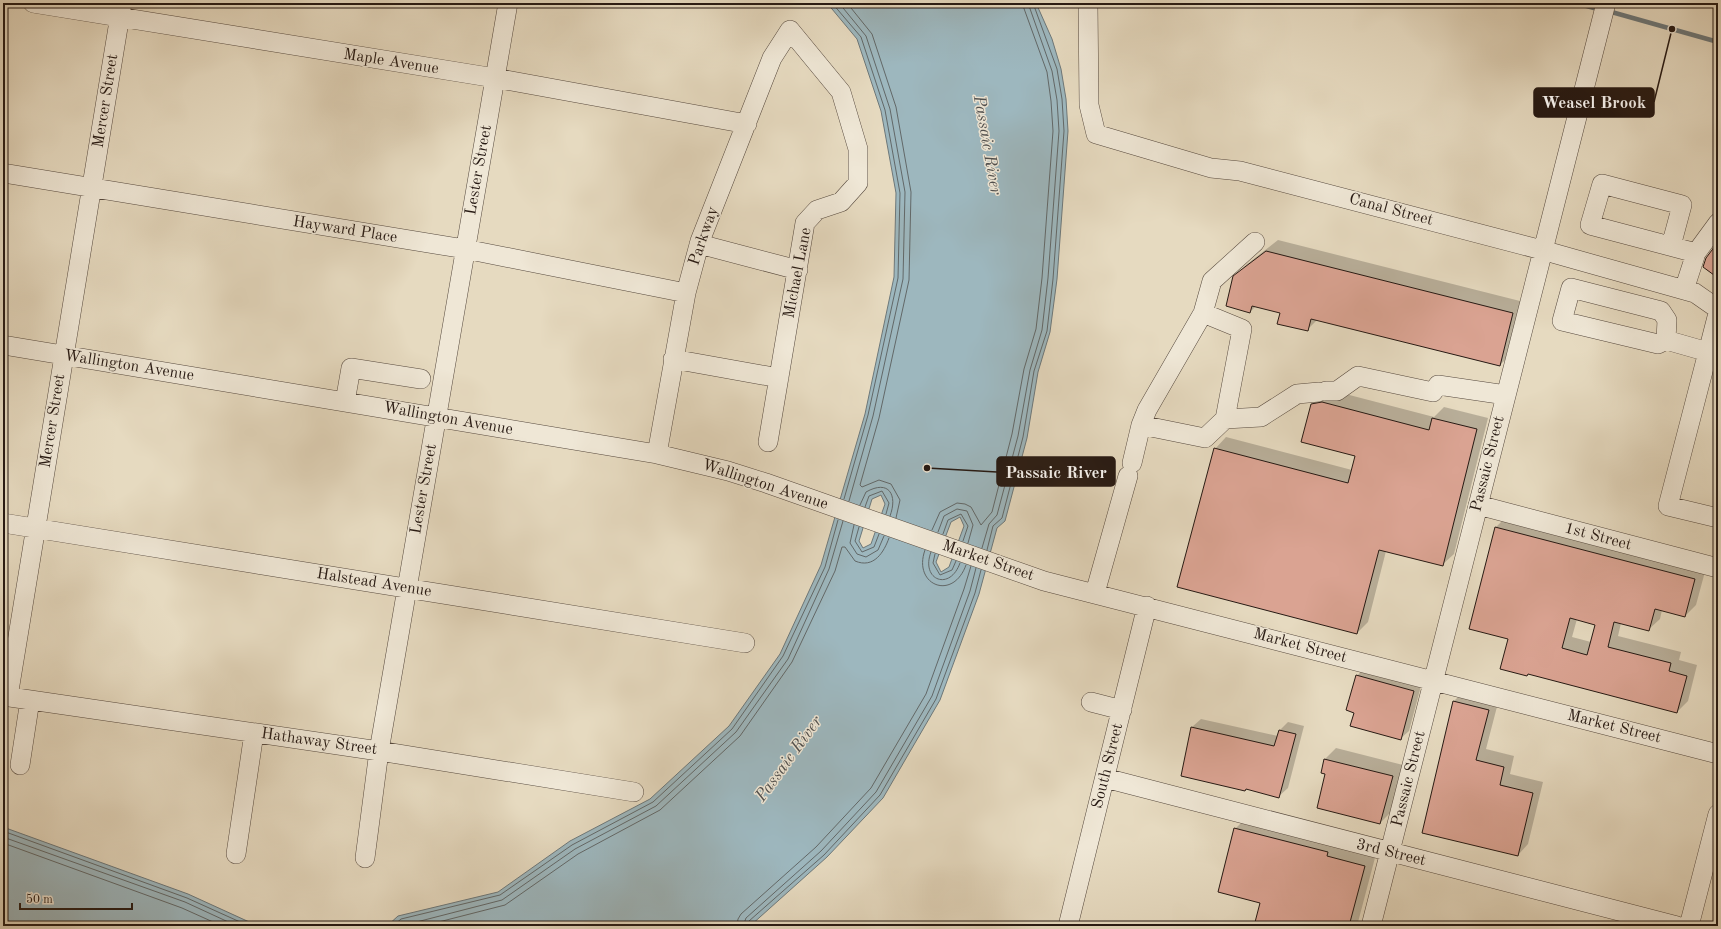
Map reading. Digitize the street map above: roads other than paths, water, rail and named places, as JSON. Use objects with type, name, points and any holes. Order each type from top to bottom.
[{"type":"street","name":"Maple Avenue","points":[[33,3],[121,10],[747,124]]},
{"type":"street","name":"Lester Street","points":[[365,858],[379,751],[508,3]]},
{"type":"street","name":"Canal Street","points":[[1088,3],[1089,105],[1096,134],[1211,168],[1240,171],[1542,250],[1695,293],[1718,309]]},
{"type":"street","name":"Mercer Street","points":[[6,696],[36,528],[121,10]]},
{"type":"street","name":"Passaic Street","points":[[1371,926],[1542,250],[1604,12]]},
{"type":"street","name":"Parkway","points":[[657,454],[686,293],[699,244],[772,58],[790,30]]},
{"type":"street","name":"Michael Lane","points":[[768,442],[805,223],[817,210],[842,202],[858,183],[858,149],[841,92],[790,30]]},
{"type":"street","name":"Hayward Place","points":[[3,173],[465,249],[686,293]]},
{"type":"street","points":[[1671,246],[1682,205],[1602,184],[1590,225],[1696,253]]},
{"type":"street","points":[[1684,290],[1696,253],[1718,223]]},
{"type":"street","points":[[1095,593],[1130,470],[1141,425],[1147,410],[1203,313],[1212,281],[1255,242]]},
{"type":"street","points":[[699,244],[798,270]]},
{"type":"street","points":[[1666,340],[1667,320],[1661,311],[1571,288],[1562,321],[1658,344],[1666,340],[1708,352]]},
{"type":"street","points":[[1141,425],[1206,438],[1226,419],[1242,330],[1203,313]]},
{"type":"street","points":[[1718,313],[1668,506],[1718,518]]},
{"type":"street","name":"Wallington Avenue","points":[[3,345],[657,454],[728,471],[808,497],[886,525]]},
{"type":"street","points":[[673,359],[779,378]]},
{"type":"street","points":[[345,402],[351,368],[422,379]]},
{"type":"street","points":[[1226,419],[1261,417],[1297,394],[1337,391],[1358,376],[1433,392],[1438,385],[1506,395]]},
{"type":"street","name":"1st Street","points":[[1478,505],[1718,568]]},
{"type":"street","name":"Halstead Avenue","points":[[3,523],[744,643]]},
{"type":"street","name":"Market Street","points":[[886,525],[1044,580],[1718,754]]},
{"type":"street","name":"South Street","points":[[1068,926],[1147,606]]},
{"type":"street","name":"Hathaway Street","points":[[6,696],[379,751],[634,792]]},
{"type":"street","points":[[20,765],[30,700]]},
{"type":"street","points":[[1091,702],[1122,710]]},
{"type":"street","points":[[236,854],[254,733]]},
{"type":"street","name":"3rd Street","points":[[1105,778],[1390,853],[1677,926]]},
{"type":"street","points":[[1690,926],[1718,814]]},
{"type":"water","points":[[827,3],[1036,3],[1052,39],[1061,69],[1066,99],[1068,131],[1057,279],[1050,332],[1038,372],[1027,438],[1005,521],[997,528],[979,594],[940,700],[883,798],[827,857],[750,926],[387,926],[398,916],[498,892],[570,841],[650,799],[729,726],[780,654],[821,565],[865,414],[894,277],[896,193],[881,111],[857,39]],"holes":[[[881,495],[885,504],[871,544],[863,548],[859,541],[872,499]],[[960,517],[964,526],[949,567],[941,572],[936,562],[951,522]]]},
{"type":"water","points":[[3,827],[188,894],[258,926],[3,926]]},
{"type":"waterway","points":[[1576,3],[1601,10]]},
{"type":"waterway","points":[[1608,11],[1718,42]]},
{"type":"place","name":"Weasel Brook","points":[[1672,29]]},
{"type":"place","name":"Passaic River","points":[[927,468]]}]
